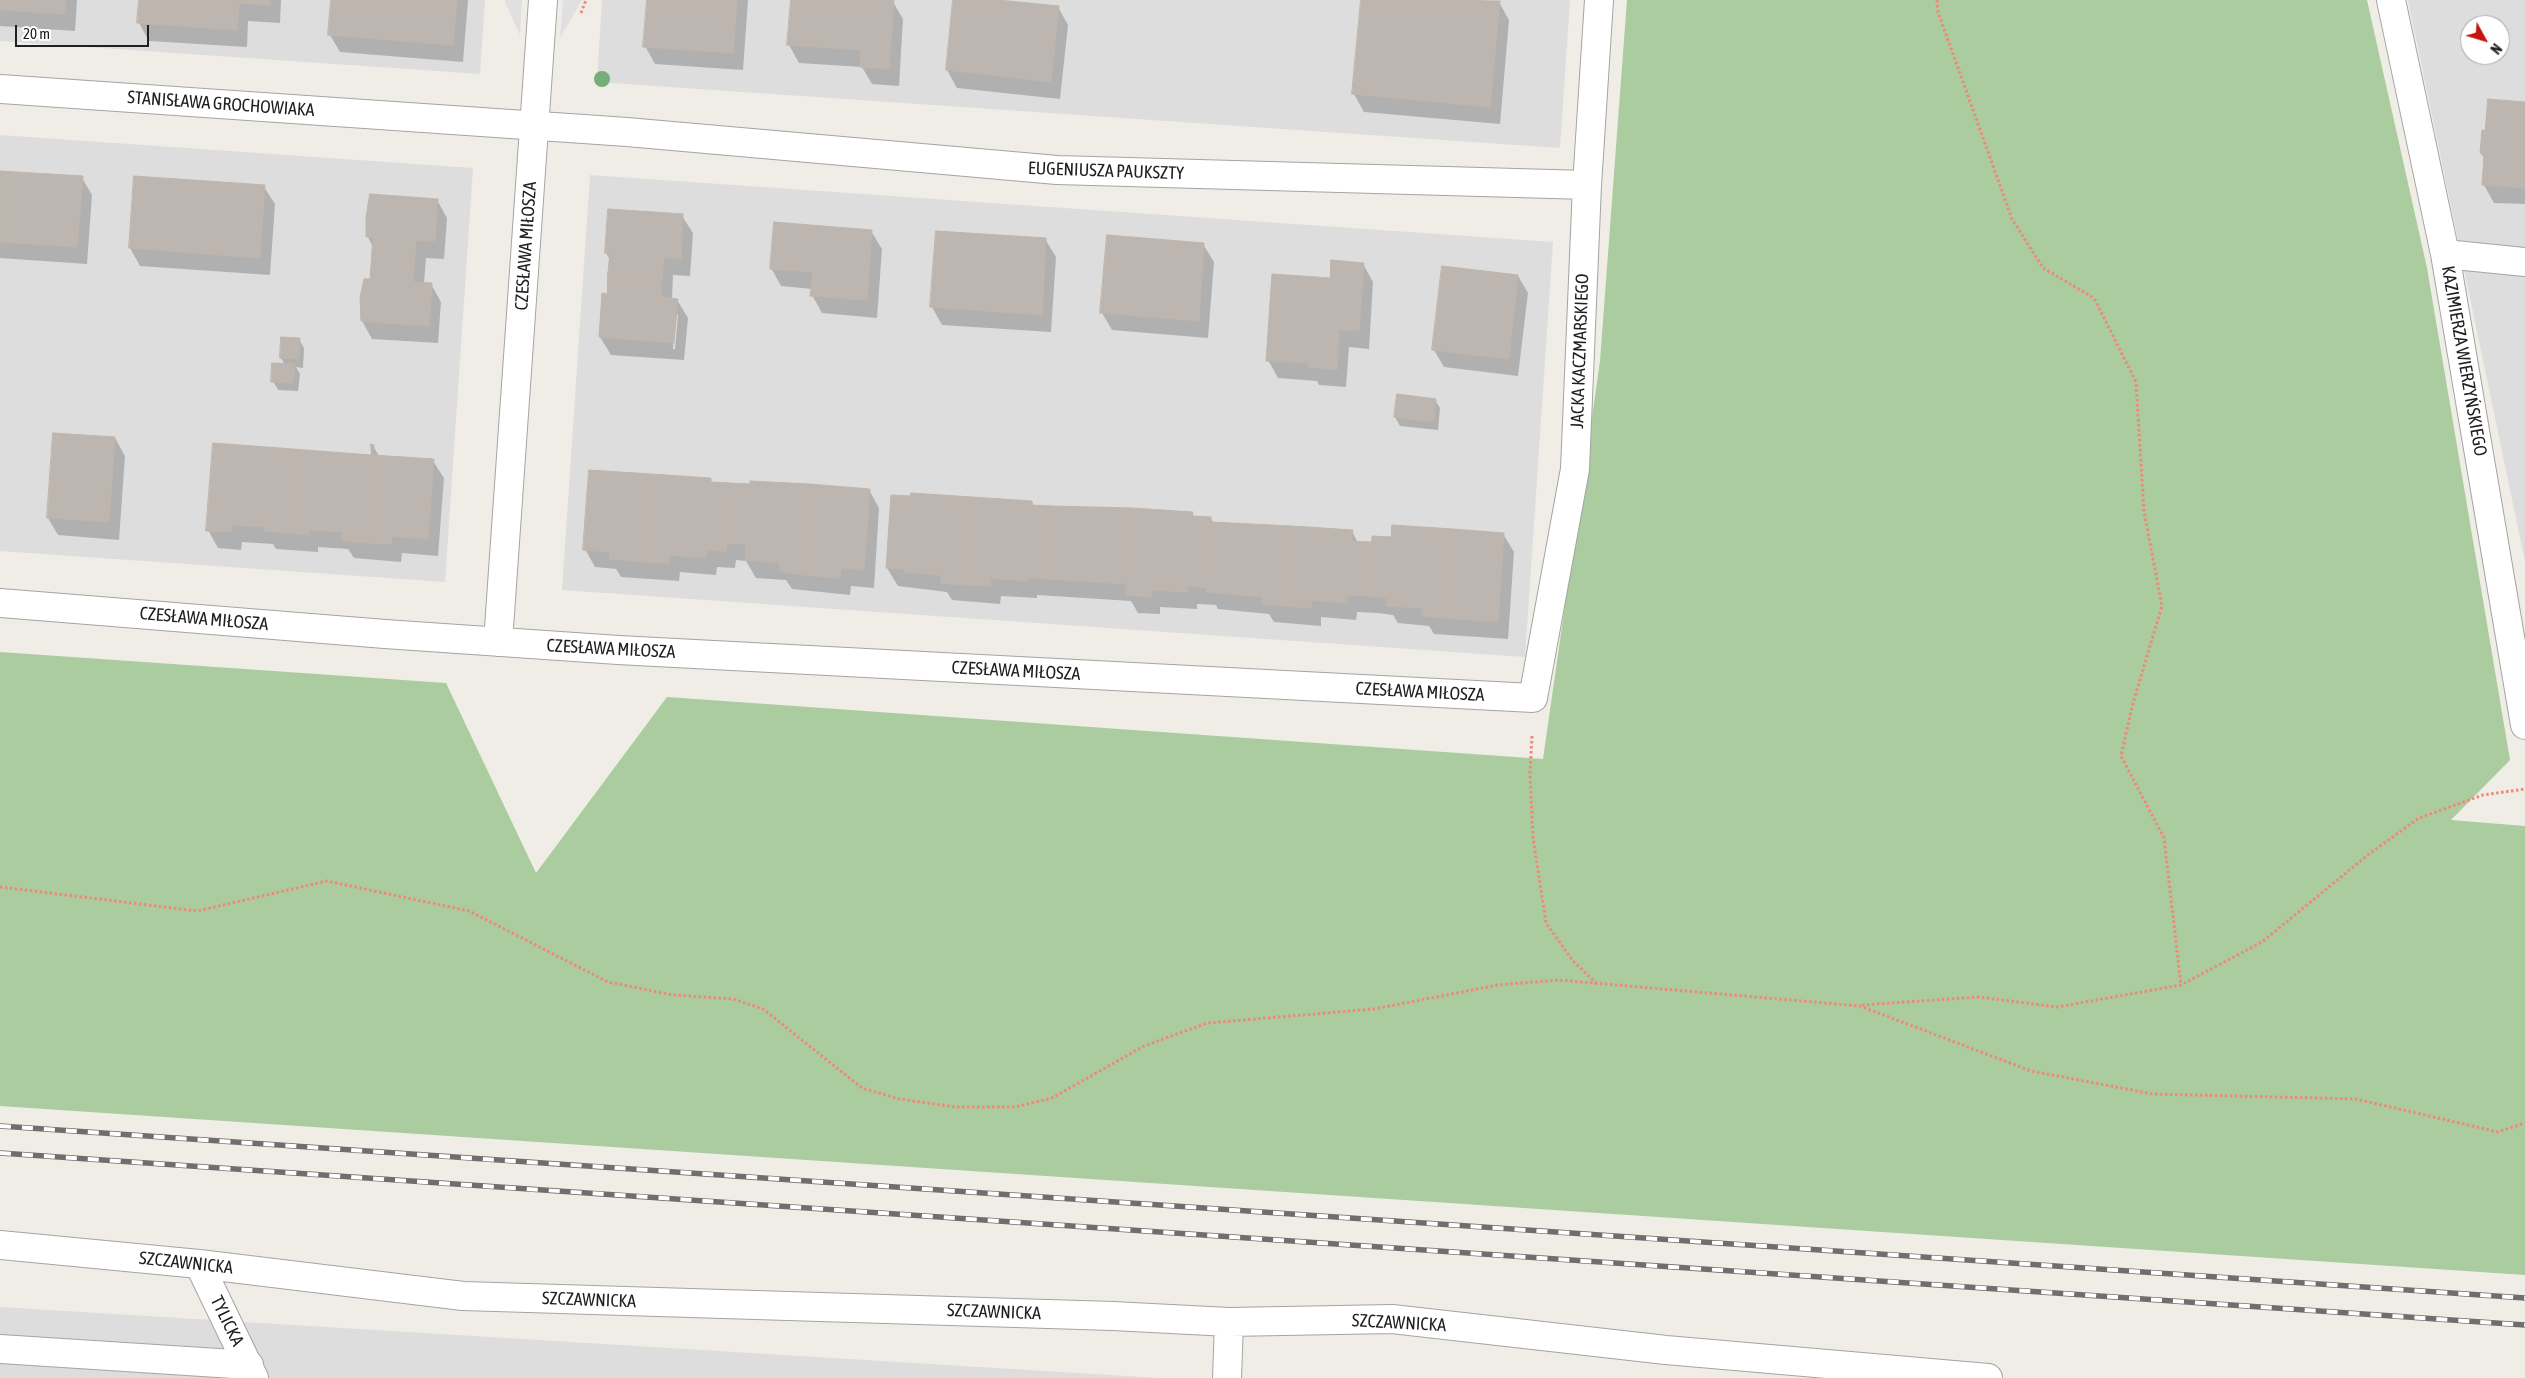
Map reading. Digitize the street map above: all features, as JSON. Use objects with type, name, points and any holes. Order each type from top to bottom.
[{"type":"street","name":"CZESŁAWA MIŁOSZA","points":[[498,642],[543,0]]},
{"type":"street","name":"JACKA KACZMARSKIEGO","points":[[1533,698],[1575,469],[1587,185],[1599,0]]},
{"type":"street","name":"KAZIMIERZA WIERZYŃSKIEGO","points":[[2391,0],[2445,254],[2525,725]]},
{"type":"street","name":"STANISŁAWA GROCHOWIAKA","points":[[0,89],[534,126]]},
{"type":"street","name":"EUGENIUSZA PAUKSZTY","points":[[534,126],[627,132],[1057,170],[1587,185]]},
{"type":"street","points":[[2445,254],[2525,262]]},
{"type":"street","name":"CZESŁAWA MIŁOSZA","points":[[0,603],[498,642],[1533,698]]},
{"type":"street","name":"SZCZAWNICKA","points":[[0,1244],[199,1264],[463,1296],[1104,1316],[1229,1322],[1392,1319],[1856,1372],[1988,1378]]},
{"type":"street","name":"TYLICKA","points":[[199,1264],[252,1372]]},
{"type":"street","points":[[1227,1378],[1229,1322]]},
{"type":"street","points":[[0,1349],[252,1372]]},
{"type":"path","points":[[1937,0],[1938,12],[2012,219],[2043,268],[2094,298],[2136,382],[2144,512],[2162,606],[2133,703],[2121,756],[2164,838],[2181,985]]},
{"type":"path","points":[[1533,698],[1530,773],[1533,838],[1546,923],[1573,961],[1598,984]]},
{"type":"path","points":[[0,887],[197,911],[326,881],[469,911],[608,982],[672,996],[733,999],[763,1010],[862,1088],[899,1099],[956,1107],[1015,1107],[1052,1098],[1144,1046],[1207,1023],[1374,1009],[1506,984],[1558,980],[1860,1006],[1979,997],[2057,1007],[2181,985],[2262,942],[2369,854],[2419,818],[2483,796],[2525,789]]},
{"type":"path","points":[[1860,1006],[2031,1072],[2153,1094],[2356,1099],[2498,1132],[2525,1122]]},
{"type":"shaded area","points":[[0,0],[485,0],[480,74],[0,41]]},
{"type":"shaded area","points":[[505,0],[522,0],[520,35],[505,2]]},
{"type":"shaded area","points":[[563,0],[582,0],[560,38]]},
{"type":"shaded area","points":[[602,0],[1570,0],[1560,148],[597,82]]},
{"type":"shaded area","points":[[2408,0],[2525,0],[2525,562]]},
{"type":"shaded area","points":[[0,135],[473,168],[445,582],[0,551]]},
{"type":"shaded area","points":[[590,175],[1553,242],[1525,657],[562,590]]},
{"type":"shaded area","points":[[0,1307],[1159,1378],[0,1378]]},
{"type":"green space","points":[[1627,0],[2367,0],[2427,268],[2510,760],[2451,820],[2525,826],[2525,1275],[0,1106],[0,652],[446,683],[536,873],[667,697],[1543,759],[1600,361]]},
{"type":"building","points":[[0,0],[66,0],[65,14],[0,10]]},
{"type":"building","points":[[139,0],[270,0],[270,5],[239,3],[237,30],[137,23]]},
{"type":"building","points":[[331,0],[457,0],[453,45],[328,35]]},
{"type":"building","points":[[647,0],[737,0],[733,53],[643,47]]},
{"type":"building","points":[[791,0],[894,0],[889,69],[860,67],[861,50],[787,45]]},
{"type":"building","points":[[953,0],[998,0],[1059,6],[1051,82],[946,70]]},
{"type":"building","points":[[1361,0],[1500,1],[1490,107],[1352,94]]},
{"type":"building","points":[[2488,99],[2525,102],[2525,188],[2482,185],[2484,154],[2480,153],[2482,130],[2485,130]]},
{"type":"building","points":[[0,171],[83,176],[77,247],[0,242]]},
{"type":"building","points":[[134,176],[265,185],[260,258],[129,248]]},
{"type":"building","points":[[370,194],[438,199],[435,241],[416,240],[413,282],[432,283],[429,326],[361,321],[360,297],[364,279],[370,279],[373,237],[366,237],[366,218]]},
{"type":"building","points":[[608,209],[683,214],[681,259],[664,257],[662,277],[608,273],[610,253],[605,253]]},
{"type":"building","points":[[774,222],[872,230],[867,300],[810,296],[813,272],[770,269]]},
{"type":"building","points":[[936,231],[1046,238],[1042,315],[930,307]]},
{"type":"building","points":[[1107,235],[1204,243],[1199,321],[1100,313]]},
{"type":"building","points":[[1331,260],[1364,263],[1359,331],[1339,330],[1337,370],[1308,367],[1308,363],[1266,361],[1272,274],[1330,278]]},
{"type":"building","points":[[1442,266],[1518,275],[1509,359],[1432,350]]},
{"type":"building","points":[[608,273],[662,277],[661,297],[678,299],[674,343],[599,337],[602,293],[607,294]]},
{"type":"building","points":[[281,337],[300,338],[299,359],[280,358]]},
{"type":"building","points":[[272,363],[295,364],[293,383],[271,382]]},
{"type":"building","points":[[1397,394],[1436,399],[1434,422],[1394,417]]},
{"type":"building","points":[[53,433],[115,437],[109,522],[47,518]]},
{"type":"building","points":[[213,443],[293,449],[287,533],[264,531],[265,527],[232,525],[232,532],[206,531]]},
{"type":"building","points":[[371,444],[374,445],[367,543],[342,541],[343,532],[309,530],[309,535],[287,533],[293,449],[371,455]]},
{"type":"building","points":[[373,455],[434,459],[428,539],[392,536],[391,544],[367,543]]},
{"type":"building","points":[[589,470],[651,474],[644,562],[609,559],[610,552],[583,550]]},
{"type":"building","points":[[651,474],[711,478],[711,482],[730,483],[726,551],[707,550],[706,558],[670,555],[669,563],[644,562]]},
{"type":"building","points":[[750,481],[809,484],[803,575],[780,571],[780,563],[745,560],[746,544],[726,543],[730,483],[750,484]]},
{"type":"building","points":[[809,484],[870,489],[864,570],[841,568],[840,578],[803,575]]},
{"type":"building","points":[[911,493],[972,497],[966,585],[941,583],[941,575],[905,572],[905,569],[886,568],[891,495],[910,496]]},
{"type":"building","points":[[972,497],[1032,501],[1032,505],[1051,506],[1046,579],[1027,577],[1027,581],[991,578],[990,586],[966,585]]},
{"type":"building","points":[[1051,506],[1132,508],[1126,584],[1046,579]]},
{"type":"building","points":[[1132,508],[1193,512],[1192,516],[1211,517],[1207,588],[1187,586],[1187,592],[1151,590],[1151,597],[1126,595]]},
{"type":"building","points":[[1211,522],[1292,526],[1286,606],[1262,605],[1263,597],[1207,592]]},
{"type":"building","points":[[1392,525],[1453,529],[1447,618],[1422,616],[1423,608],[1386,606],[1387,598],[1367,596],[1372,536],[1391,537]]},
{"type":"building","points":[[1292,526],[1353,530],[1351,541],[1371,542],[1367,596],[1347,595],[1347,603],[1311,600],[1311,608],[1286,606]]},
{"type":"building","points":[[1453,529],[1504,533],[1498,622],[1447,618]]},
{"type":"railway","points":[[0,1126],[2525,1298]]},
{"type":"railway","points":[[0,1153],[2525,1325]]}]
